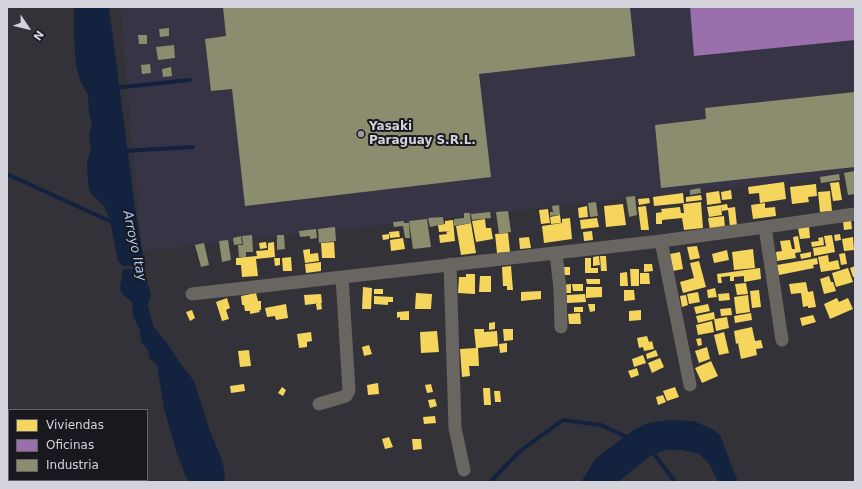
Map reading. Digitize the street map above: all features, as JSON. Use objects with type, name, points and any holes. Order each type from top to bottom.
[{"type":"street","points":[[192,294],[662,241],[855,214]]},
{"type":"street","points":[[765,227],[782,340]]},
{"type":"street","points":[[662,241],[690,385]]},
{"type":"street","points":[[556,253],[560,289],[561,327]]},
{"type":"street","points":[[450,264],[455,428],[464,470]]},
{"type":"street","points":[[319,404],[346,396],[349,391],[342,277]]},
{"type":"shaded area","points":[[120,7],[855,7],[855,174],[142,251]]},
{"type":"water","points":[[74,7],[109,7],[135,207],[145,267],[123,266],[118,261],[110,220],[104,206],[90,193],[87,162],[91,149],[89,136],[92,123],[89,113],[88,95],[80,80],[76,65]]},
{"type":"water","points":[[123,269],[143,269],[151,294],[148,305],[153,326],[194,381],[210,431],[222,460],[225,475],[224,482],[189,482],[186,477],[176,451],[164,408],[157,365],[149,358],[148,350],[141,342],[140,330],[133,316],[132,302],[122,294],[120,288]]},
{"type":"water","points":[[669,420],[694,421],[712,429],[720,435],[738,482],[718,482],[710,465],[699,454],[682,450],[666,450],[650,456],[618,482],[581,482],[596,458],[632,431],[648,423]]},
{"type":"building: Viviendas","points":[[784,182],[786,199],[760,203],[759,193],[749,194],[748,187]]},
{"type":"building: Viviendas","points":[[839,182],[842,200],[833,201],[830,183]]},
{"type":"building: Viviendas","points":[[816,184],[817,196],[808,197],[809,202],[792,204],[790,187]]},
{"type":"building: Viviendas","points":[[731,190],[732,199],[722,200],[721,192]]},
{"type":"building: Viviendas","points":[[719,191],[721,203],[707,205],[706,193]]},
{"type":"building: Viviendas","points":[[830,191],[832,211],[820,212],[818,192]]},
{"type":"building: Viviendas","points":[[683,193],[684,203],[654,206],[653,197]]},
{"type":"building: Viviendas","points":[[701,195],[702,200],[686,202],[686,197]]},
{"type":"building: Viviendas","points":[[649,198],[650,203],[639,205],[638,199]]},
{"type":"building: Viviendas","points":[[701,202],[703,228],[684,230],[682,218],[662,220],[662,224],[656,224],[656,213],[662,212],[661,209],[680,207],[681,213],[684,213],[683,204]]},
{"type":"building: Viviendas","points":[[765,203],[765,208],[775,207],[776,216],[753,219],[751,205]]},
{"type":"building: Viviendas","points":[[623,204],[626,225],[606,227],[604,206]]},
{"type":"building: Viviendas","points":[[727,204],[728,208],[735,207],[737,226],[730,227],[728,210],[722,211],[721,205]]},
{"type":"building: Viviendas","points":[[721,205],[722,215],[709,217],[707,207]]},
{"type":"building: Viviendas","points":[[587,206],[588,217],[579,218],[578,208]]},
{"type":"building: Viviendas","points":[[646,206],[649,230],[641,230],[638,207]]},
{"type":"building: Viviendas","points":[[548,209],[550,223],[541,224],[539,210]]},
{"type":"building: Viviendas","points":[[560,215],[561,223],[551,224],[550,217]]},
{"type":"building: Viviendas","points":[[724,216],[725,228],[710,230],[708,218]]},
{"type":"building: Viviendas","points":[[570,218],[572,239],[544,243],[542,226],[562,223],[562,219]]},
{"type":"building: Viviendas","points":[[597,218],[599,227],[581,229],[580,220]]},
{"type":"building: Viviendas","points":[[485,219],[486,228],[491,228],[493,239],[476,242],[472,221]]},
{"type":"building: Viviendas","points":[[453,220],[455,241],[440,243],[439,235],[447,234],[446,231],[439,232],[438,225],[445,224],[445,221]]},
{"type":"building: Viviendas","points":[[851,220],[852,229],[844,230],[843,222]]},
{"type":"building: Viviendas","points":[[471,223],[476,253],[461,255],[456,226]]},
{"type":"building: Viviendas","points":[[809,226],[810,238],[800,239],[798,228]]},
{"type":"building: Viviendas","points":[[399,231],[400,237],[390,238],[389,232]]},
{"type":"building: Viviendas","points":[[592,231],[593,240],[584,241],[583,232]]},
{"type":"building: Viviendas","points":[[508,233],[510,252],[497,253],[495,234]]},
{"type":"building: Viviendas","points":[[389,234],[389,239],[383,240],[382,235]]},
{"type":"building: Viviendas","points":[[840,234],[841,240],[835,241],[834,235]]},
{"type":"building: Viviendas","points":[[832,235],[835,252],[814,256],[813,248],[826,246],[824,236]]},
{"type":"building: Viviendas","points":[[798,236],[801,252],[795,253],[796,258],[777,261],[776,252],[782,251],[780,241],[790,240],[792,249],[795,249],[793,237]]},
{"type":"building: Viviendas","points":[[529,237],[531,248],[520,249],[519,238]]},
{"type":"building: Viviendas","points":[[823,237],[824,245],[812,247],[811,242],[819,241],[818,238]]},
{"type":"building: Viviendas","points":[[853,237],[854,250],[844,251],[842,239]]},
{"type":"building: Viviendas","points":[[403,238],[405,249],[391,251],[390,240]]},
{"type":"building: Viviendas","points":[[266,242],[267,248],[260,249],[259,243]]},
{"type":"building: Viviendas","points":[[274,242],[275,257],[256,259],[258,276],[242,277],[241,265],[236,265],[236,258],[257,256],[256,251],[268,250],[268,243]]},
{"type":"building: Viviendas","points":[[334,242],[335,258],[322,258],[321,243]]},
{"type":"building: Viviendas","points":[[697,246],[700,258],[690,260],[687,247]]},
{"type":"building: Viviendas","points":[[310,249],[310,254],[318,253],[319,261],[305,263],[303,250]]},
{"type":"building: Viviendas","points":[[753,249],[755,268],[734,270],[732,252]]},
{"type":"building: Viviendas","points":[[727,250],[729,260],[714,263],[712,254]]},
{"type":"building: Viviendas","points":[[680,252],[683,269],[673,271],[670,254]]},
{"type":"building: Viviendas","points":[[811,252],[811,257],[801,259],[800,254]]},
{"type":"building: Viviendas","points":[[845,253],[847,264],[841,265],[839,254]]},
{"type":"building: Viviendas","points":[[828,255],[829,262],[838,260],[840,269],[821,272],[818,257]]},
{"type":"building: Viviendas","points":[[599,256],[600,265],[593,266],[593,257]]},
{"type":"building: Viviendas","points":[[600,256],[606,256],[607,271],[601,271]]},
{"type":"building: Viviendas","points":[[291,257],[292,271],[283,271],[282,258]]},
{"type":"building: Viviendas","points":[[274,258],[280,258],[280,265],[275,266]]},
{"type":"building: Viviendas","points":[[585,258],[591,258],[591,268],[598,268],[598,273],[585,273]]},
{"type":"building: Viviendas","points":[[817,258],[818,264],[813,265],[814,268],[779,275],[777,265]]},
{"type":"building: Viviendas","points":[[699,261],[706,287],[683,293],[680,282],[694,278],[690,263]]},
{"type":"building: Viviendas","points":[[321,262],[321,271],[306,273],[305,264]]},
{"type":"building: Viviendas","points":[[644,264],[652,264],[653,271],[644,272]]},
{"type":"building: Viviendas","points":[[511,266],[513,290],[507,290],[507,286],[503,286],[502,267]]},
{"type":"building: Viviendas","points":[[855,266],[855,277],[853,277],[850,268]]},
{"type":"building: Viviendas","points":[[563,267],[570,267],[570,275],[563,275]]},
{"type":"building: Viviendas","points":[[760,268],[761,279],[744,282],[744,276],[734,277],[734,281],[730,281],[730,276],[721,277],[722,283],[718,283],[717,274]]},
{"type":"building: Viviendas","points":[[848,268],[853,282],[836,287],[832,273]]},
{"type":"building: Viviendas","points":[[630,269],[639,269],[639,286],[631,286]]},
{"type":"building: Viviendas","points":[[627,272],[628,286],[620,286],[620,273]]},
{"type":"building: Viviendas","points":[[640,273],[649,273],[650,284],[640,284]]},
{"type":"building: Viviendas","points":[[466,274],[475,274],[475,294],[458,293],[459,277],[466,277]]},
{"type":"building: Viviendas","points":[[480,276],[491,276],[491,292],[479,292]]},
{"type":"building: Viviendas","points":[[829,276],[836,291],[824,294],[820,279]]},
{"type":"building: Viviendas","points":[[586,279],[600,279],[600,284],[587,284]]},
{"type":"building: Viviendas","points":[[806,282],[808,292],[813,291],[816,307],[803,307],[801,293],[791,294],[789,284]]},
{"type":"building: Viviendas","points":[[746,283],[748,294],[737,295],[735,284]]},
{"type":"building: Viviendas","points":[[571,284],[571,293],[562,293],[562,285]]},
{"type":"building: Viviendas","points":[[572,284],[583,284],[583,291],[573,291]]},
{"type":"building: Viviendas","points":[[363,287],[372,288],[371,309],[362,309]]},
{"type":"building: Viviendas","points":[[586,287],[602,287],[602,297],[586,298]]},
{"type":"building: Viviendas","points":[[715,288],[717,297],[708,298],[707,290]]},
{"type":"building: Viviendas","points":[[374,289],[383,289],[383,294],[374,294]]},
{"type":"building: Viviendas","points":[[624,290],[634,290],[635,300],[624,301]]},
{"type":"building: Viviendas","points":[[759,290],[761,307],[752,308],[750,291]]},
{"type":"building: Viviendas","points":[[541,291],[541,299],[521,301],[521,292]]},
{"type":"building: Viviendas","points":[[698,292],[700,302],[689,304],[687,294]]},
{"type":"building: Viviendas","points":[[256,293],[258,301],[261,301],[261,310],[259,310],[260,312],[250,314],[250,311],[245,311],[244,305],[242,305],[241,296]]},
{"type":"building: Viviendas","points":[[416,293],[432,294],[431,309],[415,309]]},
{"type":"building: Viviendas","points":[[729,293],[730,300],[719,301],[718,294]]},
{"type":"building: Viviendas","points":[[321,294],[322,303],[305,305],[304,295]]},
{"type":"building: Viviendas","points":[[585,294],[586,302],[567,303],[567,295]]},
{"type":"building: Viviendas","points":[[686,295],[688,305],[682,307],[680,296]]},
{"type":"building: Viviendas","points":[[748,295],[750,312],[736,314],[734,297]]},
{"type":"building: Viviendas","points":[[374,296],[393,297],[393,302],[388,302],[388,305],[374,304]]},
{"type":"building: Viviendas","points":[[227,298],[230,308],[226,310],[229,319],[222,321],[216,302]]},
{"type":"building: Viviendas","points":[[837,298],[839,302],[848,298],[853,309],[830,319],[824,304]]},
{"type":"building: Viviendas","points":[[321,303],[322,309],[317,310],[316,304]]},
{"type":"building: Viviendas","points":[[286,304],[288,318],[276,320],[275,316],[267,317],[265,308]]},
{"type":"building: Viviendas","points":[[588,304],[595,304],[595,311],[590,312]]},
{"type":"building: Viviendas","points":[[708,304],[710,311],[696,314],[694,307]]},
{"type":"building: Viviendas","points":[[574,307],[583,307],[583,312],[574,312]]},
{"type":"building: Viviendas","points":[[731,308],[732,315],[721,316],[720,309]]},
{"type":"building: Viviendas","points":[[192,310],[195,318],[190,321],[186,312]]},
{"type":"building: Viviendas","points":[[641,310],[641,320],[629,321],[629,311]]},
{"type":"building: Viviendas","points":[[409,311],[409,320],[400,320],[400,317],[397,318],[397,312]]},
{"type":"building: Viviendas","points":[[714,312],[715,319],[727,317],[729,328],[716,331],[714,319],[698,323],[696,316]]},
{"type":"building: Viviendas","points":[[580,313],[581,324],[569,324],[568,314]]},
{"type":"building: Viviendas","points":[[751,313],[752,320],[735,323],[734,316]]},
{"type":"building: Viviendas","points":[[813,315],[816,322],[802,326],[800,318]]},
{"type":"building: Viviendas","points":[[712,321],[714,332],[698,335],[696,325]]},
{"type":"building: Viviendas","points":[[495,322],[495,329],[489,330],[489,323]]},
{"type":"building: Viviendas","points":[[752,327],[755,341],[761,340],[763,348],[756,349],[757,355],[741,359],[738,343],[736,344],[734,331]]},
{"type":"building: Viviendas","points":[[474,329],[484,329],[484,332],[497,331],[498,346],[478,348],[479,366],[469,366],[470,376],[462,377],[460,349],[476,348]]},
{"type":"building: Viviendas","points":[[503,329],[513,329],[513,340],[504,341]]},
{"type":"building: Viviendas","points":[[437,331],[439,352],[421,353],[420,332]]},
{"type":"building: Viviendas","points":[[311,332],[312,341],[307,342],[307,347],[299,348],[297,334]]},
{"type":"building: Viviendas","points":[[724,332],[729,353],[719,355],[714,335]]},
{"type":"building: Viviendas","points":[[647,336],[649,342],[652,341],[654,349],[644,351],[643,347],[639,348],[637,338]]},
{"type":"building: Viviendas","points":[[701,338],[702,345],[698,346],[696,339]]},
{"type":"building: Viviendas","points":[[507,343],[507,352],[500,353],[499,344]]},
{"type":"building: Viviendas","points":[[369,345],[372,354],[364,356],[362,347]]},
{"type":"building: Viviendas","points":[[707,347],[710,359],[699,363],[695,351]]},
{"type":"building: Viviendas","points":[[249,350],[251,366],[240,367],[238,351]]},
{"type":"building: Viviendas","points":[[656,350],[658,356],[647,359],[646,354]]},
{"type":"building: Viviendas","points":[[643,355],[646,363],[634,367],[632,359]]},
{"type":"building: Viviendas","points":[[660,358],[664,367],[652,373],[648,363]]},
{"type":"building: Viviendas","points":[[711,361],[718,376],[702,383],[695,368]]},
{"type":"building: Viviendas","points":[[637,368],[639,375],[631,378],[628,371]]},
{"type":"building: Viviendas","points":[[378,383],[379,394],[368,395],[367,385]]},
{"type":"building: Viviendas","points":[[244,384],[245,391],[231,393],[230,386]]},
{"type":"building: Viviendas","points":[[431,384],[433,392],[427,393],[425,385]]},
{"type":"building: Viviendas","points":[[282,387],[286,390],[283,396],[278,393]]},
{"type":"building: Viviendas","points":[[675,387],[679,397],[667,401],[663,391]]},
{"type":"building: Viviendas","points":[[483,388],[490,388],[491,405],[484,405]]},
{"type":"building: Viviendas","points":[[494,391],[500,391],[501,402],[495,402]]},
{"type":"building: Viviendas","points":[[663,395],[666,402],[658,405],[656,397]]},
{"type":"building: Viviendas","points":[[435,399],[437,406],[430,408],[428,400]]},
{"type":"building: Viviendas","points":[[435,416],[436,423],[424,424],[423,417]]},
{"type":"building: Viviendas","points":[[389,437],[393,447],[385,449],[382,439]]},
{"type":"building: Viviendas","points":[[412,439],[421,439],[422,449],[413,450]]},
{"type":"building: Oficinas","points":[[690,7],[855,7],[855,40],[694,56]]},
{"type":"building: Industria","name":"Yasaki Paraguay S.R.L.","points":[[223,7],[630,7],[635,56],[479,74],[491,177],[245,206],[232,89],[211,91],[205,39],[226,36]]},
{"type":"building: Industria","points":[[169,28],[169,36],[160,37],[159,29]]},
{"type":"building: Industria","points":[[138,35],[147,35],[147,44],[139,44]]},
{"type":"building: Industria","points":[[174,45],[175,58],[158,60],[156,47]]},
{"type":"building: Industria","points":[[150,64],[151,73],[142,74],[141,65]]},
{"type":"building: Industria","points":[[171,67],[172,76],[163,77],[162,69]]},
{"type":"building: Industria","points":[[855,92],[855,167],[661,188],[655,125],[706,119],[705,108]]},
{"type":"building: Industria","points":[[855,171],[855,194],[848,195],[844,173]]},
{"type":"building: Industria","points":[[839,174],[840,180],[821,183],[820,177]]},
{"type":"building: Industria","points":[[700,188],[701,193],[690,195],[690,190]]},
{"type":"building: Industria","points":[[635,196],[637,215],[629,217],[626,197]]},
{"type":"building: Industria","points":[[596,202],[598,216],[590,217],[588,203]]},
{"type":"building: Industria","points":[[559,205],[560,215],[550,216],[550,212],[553,212],[552,206]]},
{"type":"building: Industria","points":[[508,211],[511,232],[499,234],[496,212]]},
{"type":"building: Industria","points":[[490,212],[491,218],[472,220],[471,214]]},
{"type":"building: Industria","points":[[464,213],[470,213],[471,223],[454,226],[454,219],[464,218]]},
{"type":"building: Industria","points":[[443,217],[444,224],[430,227],[428,218]]},
{"type":"building: Industria","points":[[427,219],[431,247],[413,249],[409,221]]},
{"type":"building: Industria","points":[[404,221],[404,223],[409,223],[410,238],[405,238],[403,226],[394,227],[393,222]]},
{"type":"building: Industria","points":[[335,227],[336,241],[319,243],[318,229]]},
{"type":"building: Industria","points":[[316,229],[317,238],[310,239],[310,236],[300,237],[299,231]]},
{"type":"building: Industria","points":[[252,235],[253,252],[246,252],[246,257],[239,257],[238,245],[243,245],[242,236]]},
{"type":"building: Industria","points":[[277,235],[284,235],[285,249],[277,250]]},
{"type":"building: Industria","points":[[241,236],[242,244],[234,245],[233,238]]},
{"type":"building: Industria","points":[[228,240],[231,260],[222,262],[219,241]]},
{"type":"building: Industria","points":[[204,243],[209,265],[201,267],[195,245]]},
{"type":"waterway","points":[[114,88],[190,80]]},
{"type":"waterway","points":[[124,151],[193,147]]},
{"type":"waterway","points":[[7,174],[114,223]]},
{"type":"waterway","name":"Arroyo Itay","points":[[490,482],[520,451],[563,420],[601,425],[629,438]]},
{"type":"waterway","name":"Arroyo Itay","points":[[652,451],[675,482]]},
{"type":"place","name":"Yasaki Paraguay S.R.L.","points":[[361,134]]}]
